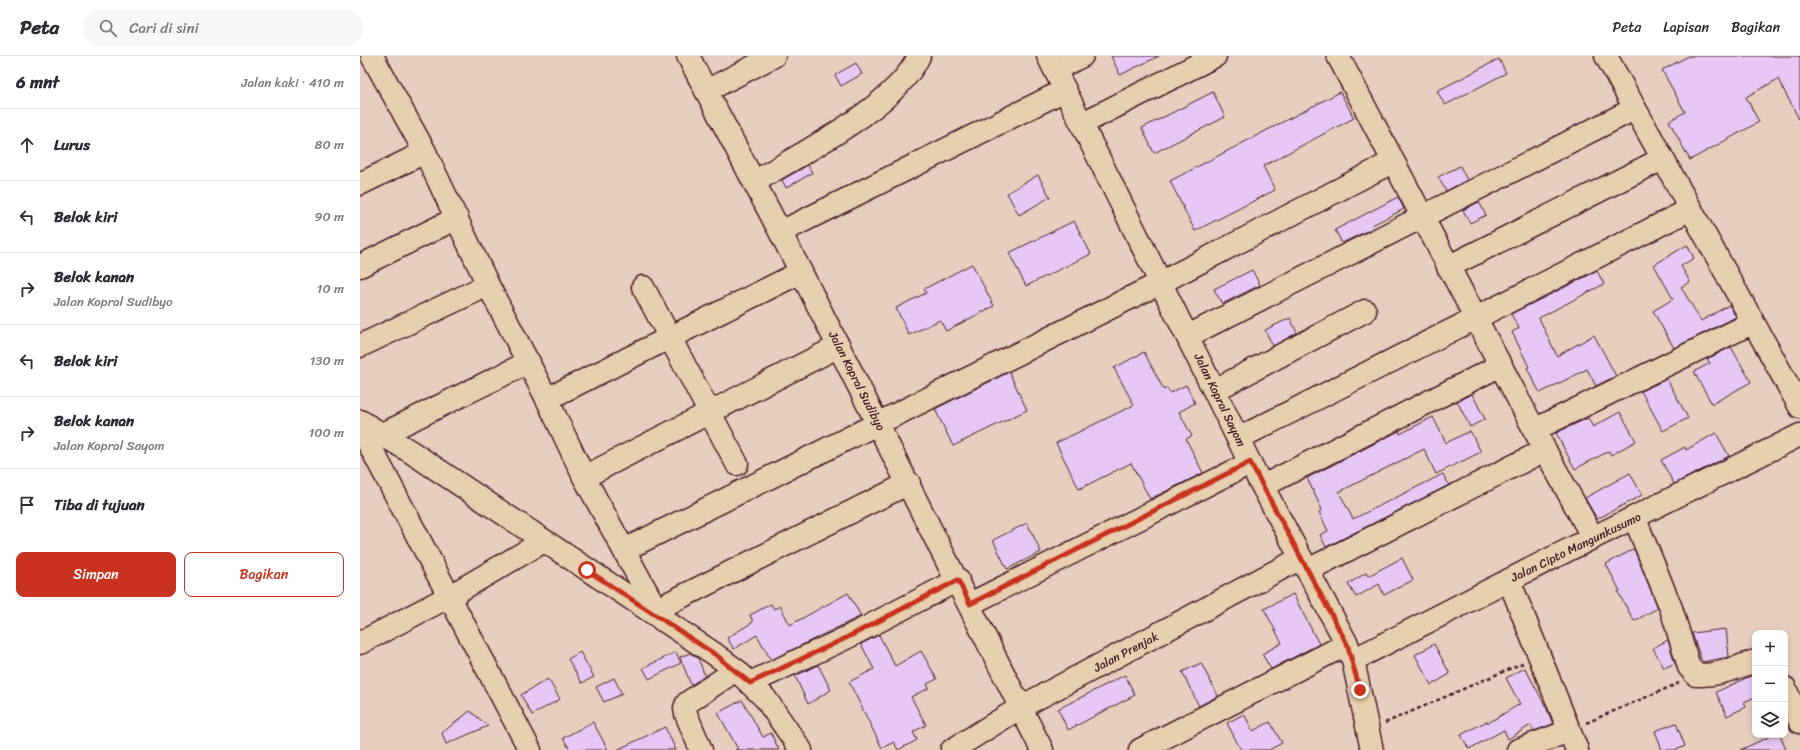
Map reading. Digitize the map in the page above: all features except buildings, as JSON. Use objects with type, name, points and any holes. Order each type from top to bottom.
[{"type":"street","points":[[360,61],[371,56],[425,152],[488,285],[548,400],[584,478],[660,614]]},
{"type":"street","name":"Jalan Kopral Sudibyo","points":[[688,56],[781,232],[958,580],[1042,750]]},
{"type":"street","points":[[706,91],[774,56]]},
{"type":"street","points":[[754,182],[844,128],[882,100],[909,74],[919,56]]},
{"type":"street","points":[[1051,63],[1082,56]]},
{"type":"street","points":[[1083,123],[1215,56]]},
{"type":"street","points":[[1338,56],[1421,217],[1593,538]]},
{"type":"street","points":[[1606,56],[1800,407]]},
{"type":"street","name":"Jalan Kopral Sayom","points":[[1051,63],[1083,123],[1250,462],[1350,652],[1370,740]]},
{"type":"street","points":[[781,232],[1065,90]]},
{"type":"street","points":[[1188,336],[1634,108]]},
{"type":"street","points":[[360,184],[425,152]]},
{"type":"street","points":[[1448,267],[1662,159]]},
{"type":"street","points":[[624,550],[1162,282],[1392,162]]},
{"type":"street","points":[[1239,438],[1691,209]]},
{"type":"street","points":[[360,266],[457,218]]},
{"type":"street","points":[[548,400],[801,272]]},
{"type":"street","points":[[360,346],[488,285]]},
{"type":"street","points":[[643,287],[708,412],[737,464]]},
{"type":"street","points":[[1215,390],[1365,311]]},
{"type":"street","points":[[1534,430],[1752,322]]},
{"type":"street","points":[[584,478],[708,412],[839,346]]},
{"type":"street","points":[[383,434],[529,362]]},
{"type":"street","points":[[1263,486],[1501,365]]},
{"type":"street","points":[[360,421],[383,434],[544,541],[660,614],[743,677],[765,698],[801,750]]},
{"type":"street","points":[[360,427],[530,750]]},
{"type":"street","name":"Jalan Cipto Mangunkusumo","points":[[1140,750],[1509,580],[1593,538],[1635,519],[1800,435]]},
{"type":"street","name":"Jalan Prenjak","points":[[952,750],[1021,707],[1304,564],[1545,450]]},
{"type":"street","points":[[970,604],[1250,462]]},
{"type":"street","points":[[660,614],[909,483]]},
{"type":"street","points":[[1635,519],[1671,608],[1690,667],[1696,676],[1708,676],[1752,662]]},
{"type":"street","points":[[360,643],[450,596],[544,541]]},
{"type":"street","points":[[701,750],[686,714],[685,708],[687,703],[743,677],[846,638],[958,580]]},
{"type":"street","points":[[1509,580],[1573,740],[1518,750]]},
{"type":"street","points":[[1788,695],[1800,722]]},
{"type":"path","points":[[1370,740],[1540,656]]},
{"type":"path","points":[[1573,740],[1696,676]]},
{"type":"route","points":[[587,570],[716,655],[750,683],[846,638],[958,580],[970,604],[1250,462],[1347,644],[1353,660],[1360,690]]}]
